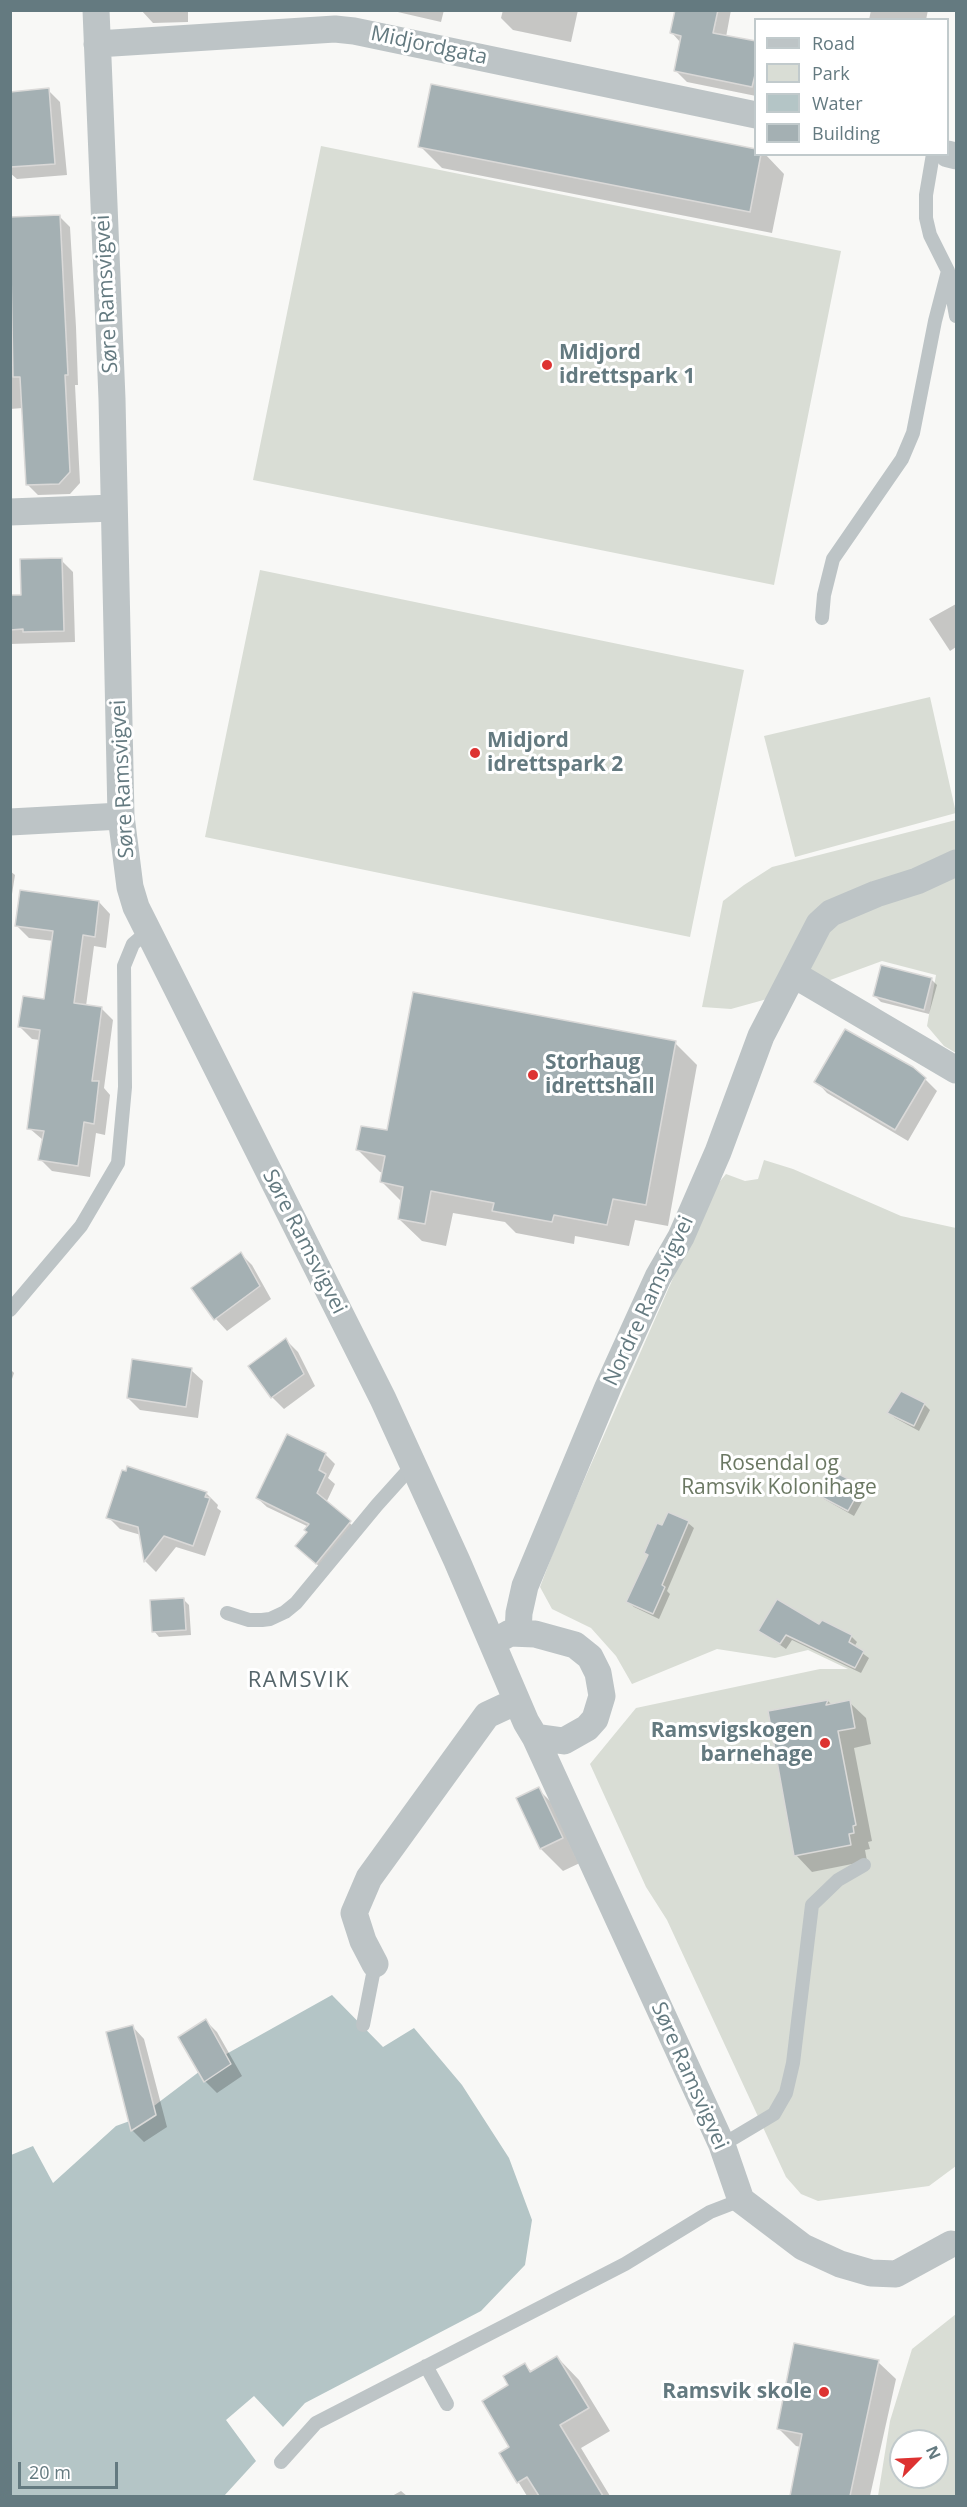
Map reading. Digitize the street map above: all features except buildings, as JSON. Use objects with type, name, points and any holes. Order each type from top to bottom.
[{"type":"street","name":"Søre Ramsvigvei","points":[[96,10],[112,399],[121,816],[130,887],[147,932],[338,1308],[413,1465],[531,1733],[535,1737],[722,2145],[741,2200]]},
{"type":"street","name":"Midjordgata","points":[[97,44],[336,29],[754,115]]},
{"type":"street","points":[[10,512],[113,508]]},
{"type":"street","points":[[10,822],[121,816]]},
{"type":"street","name":"Nordre Ramsvigvei","points":[[518,1633],[519,1613],[525,1586],[608,1387],[658,1276],[681,1237],[718,1152],[761,1036],[819,924],[831,913],[876,894],[917,881],[957,863]]},
{"type":"street","points":[[793,974],[957,1070]]},
{"type":"street","points":[[492,1646],[502,1637],[518,1633],[535,1634],[575,1645],[590,1657],[602,1685],[595,1719],[587,1728],[564,1741],[535,1737]]},
{"type":"street","points":[[375,1964],[360,1934],[354,1913],[369,1878],[487,1715],[517,1701]]},
{"type":"street","points":[[741,2200],[802,2247],[840,2264],[871,2273],[896,2274],[951,2244]]},
{"type":"lane","points":[[933,156],[926,195],[926,219],[930,235],[948,271],[957,316]]},
{"type":"lane","points":[[822,618],[824,595],[833,559],[902,459],[913,433],[935,321],[948,271]]},
{"type":"lane","points":[[12,1310],[81,1226],[118,1163],[125,1087],[124,966],[133,944],[147,932]]},
{"type":"lane","points":[[227,1613],[249,1620],[262,1620],[285,1612],[296,1603],[413,1465]]},
{"type":"lane","points":[[722,2145],[774,2114],[786,2093],[793,2064],[812,1905],[838,1880],[864,1865]]},
{"type":"lane","points":[[363,2025],[375,1964]]},
{"type":"lane","points":[[281,2462],[316,2422],[625,2264],[710,2212],[741,2200]]},
{"type":"lane","points":[[426,2366],[447,2404]]},
{"type":"green space","name":"Midjord idrettspark 1","points":[[321,146],[841,251],[774,585],[253,480]]},
{"type":"green space","name":"Midjord idrettspark 2","points":[[260,570],[744,670],[690,937],[205,837]]},
{"type":"green space","points":[[930,697],[956,813],[795,857],[764,736]]},
{"type":"green space","points":[[956,820],[956,1053],[944,1046],[927,1026],[936,975],[882,961],[814,986],[731,1009],[702,1007],[723,901],[744,885],[772,867]]},
{"type":"green space","name":"Rosendal og Ramsvik Kolonihage","points":[[764,1160],[793,1169],[901,1216],[956,1228],[956,2166],[929,2186],[818,2201],[801,2194],[786,2177],[667,1920],[646,1887],[590,1764],[636,1708],[820,1669],[848,1669],[808,1650],[775,1658],[717,1649],[632,1684],[616,1656],[591,1628],[552,1609],[540,1587],[559,1537],[711,1192],[726,1174],[745,1181],[758,1179]]},
{"type":"green space","points":[[956,2314],[956,2496],[878,2496],[890,2421],[912,2349]]},
{"type":"water","points":[[332,1995],[383,2047],[414,2028],[462,2085],[509,2158],[532,2220],[525,2265],[481,2311],[305,2403],[283,2427],[254,2396],[226,2420],[256,2461],[224,2496],[11,2496],[11,2155],[33,2146],[53,2183],[116,2126],[138,2118],[212,2062]]},
{"type":"place","name":"Midjord idrettspark 1","points":[[547,365]]},
{"type":"place","name":"Midjord idrettspark 2","points":[[475,753]]},
{"type":"place","name":"Storhaug idrettshall","points":[[533,1075]]},
{"type":"place","name":"Ramsvigskogen barnehage","points":[[825,1743]]},
{"type":"place","name":"Ramsvik skole","points":[[824,2392]]},
{"type":"district","name":"RAMSVIK","points":[[299,1681]]}]
